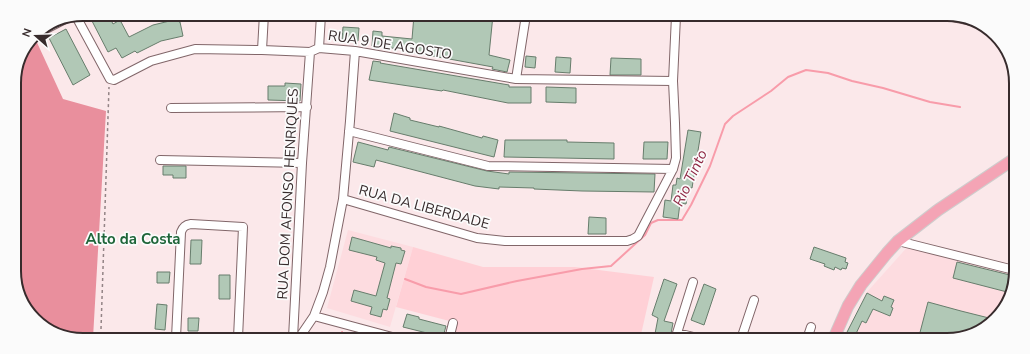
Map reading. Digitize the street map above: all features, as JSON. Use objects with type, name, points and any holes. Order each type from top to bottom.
[{"type":"main road","points":[[836,333],[848,306],[861,285],[898,241],[938,210],[1009,162]]},
{"type":"street","points":[[262,50],[264,21]]},
{"type":"street","points":[[319,48],[321,21]]},
{"type":"street","points":[[516,79],[525,21]]},
{"type":"street","name":"RUA DA LIBERDADE","points":[[343,198],[477,238],[505,241],[627,241],[633,239],[638,236],[673,169],[676,158],[673,81],[676,21]]},
{"type":"street","points":[[79,22],[110,79]]},
{"type":"street","name":"RUA 9 DE AGOSTO","points":[[110,79],[114,80],[151,61],[195,49],[310,52],[319,48],[355,51],[516,79],[673,81]]},
{"type":"street","points":[[302,333],[314,316],[323,292],[330,267],[343,198],[350,131],[355,51]]},
{"type":"street","name":"RUA DOM AFONSO HENRIQUES","points":[[293,333],[302,163],[310,52]]},
{"type":"street","points":[[171,108],[306,107]]},
{"type":"street","points":[[350,131],[488,166],[673,169]]},
{"type":"street","points":[[160,160],[302,163]]},
{"type":"street","points":[[178,333],[181,232],[183,227],[190,224],[243,228],[238,333]]},
{"type":"street","points":[[898,241],[1009,269]]},
{"type":"street","points":[[677,333],[693,282]]},
{"type":"street","points":[[743,333],[754,300]]},
{"type":"street","points":[[314,316],[377,333]]},
{"type":"street","points":[[451,333],[453,324]]},
{"type":"street","points":[[809,333],[811,327]]},
{"type":"path","points":[[100,333],[110,79]]},
{"type":"shaded area","points":[[37,42],[63,99],[106,111],[93,333],[67,331],[52,325],[39,315],[27,298],[22,283],[21,79],[27,56]]},
{"type":"shaded area","points":[[348,230],[413,247],[390,327],[327,308]]},
{"type":"shaded area","points":[[911,243],[1009,267],[1007,287],[1003,298],[994,312],[978,325],[959,332],[848,333],[867,292]]},
{"type":"shaded area","points":[[413,247],[483,267],[575,267],[654,277],[641,333],[459,333],[455,332],[457,323],[396,307]]},
{"type":"building","points":[[92,21],[112,21],[113,24],[121,21],[129,37],[153,25],[170,21],[179,21],[183,36],[161,41],[137,53],[135,51],[122,58],[116,48],[108,52]]},
{"type":"building","points":[[414,21],[492,21],[489,55],[510,60],[507,72],[492,69],[493,67],[411,52],[411,50],[372,46],[373,31],[382,32],[382,36],[412,39]]},
{"type":"building","points":[[343,27],[359,28],[358,41],[342,40]]},
{"type":"building","points":[[66,29],[90,75],[73,85],[49,38]]},
{"type":"building","points":[[526,56],[536,57],[535,68],[525,67]]},
{"type":"building","points":[[556,57],[571,58],[570,73],[555,72]]},
{"type":"building","points":[[611,58],[641,59],[641,75],[610,75]]},
{"type":"building","points":[[373,61],[509,85],[509,87],[531,87],[531,103],[508,103],[443,90],[369,80]]},
{"type":"building","points":[[285,83],[301,84],[300,101],[268,100],[268,86],[285,86]]},
{"type":"building","points":[[546,87],[576,88],[576,103],[546,102]]},
{"type":"building","points":[[394,113],[410,118],[410,120],[439,126],[482,138],[483,136],[498,140],[494,157],[390,131]]},
{"type":"building","points":[[688,130],[701,132],[692,188],[689,187],[686,204],[680,203],[678,219],[663,217],[665,200],[671,201],[673,185],[676,185],[677,178],[680,179]]},
{"type":"building","points":[[505,140],[567,140],[567,142],[614,143],[614,159],[504,157]]},
{"type":"building","points":[[358,142],[388,150],[389,147],[487,171],[509,174],[509,172],[655,174],[654,192],[582,191],[499,187],[499,189],[475,186],[376,160],[374,167],[353,162]]},
{"type":"building","points":[[644,142],[668,142],[667,159],[643,159]]},
{"type":"building","points":[[163,166],[186,166],[186,178],[173,178],[173,175],[163,175]]},
{"type":"building","points":[[589,217],[606,218],[606,234],[588,234]]},
{"type":"building","points":[[352,237],[391,248],[391,246],[401,248],[401,250],[405,251],[401,264],[396,263],[387,298],[390,299],[387,310],[383,309],[381,317],[370,314],[372,307],[351,301],[354,290],[376,296],[385,263],[376,260],[377,257],[349,250]]},
{"type":"building","points":[[191,240],[202,240],[201,264],[190,264]]},
{"type":"building","points":[[814,247],[846,258],[845,262],[848,263],[846,269],[842,268],[841,270],[835,267],[834,270],[824,266],[825,264],[810,259]]},
{"type":"building","points":[[957,262],[1009,275],[1005,292],[953,278]]},
{"type":"building","points":[[157,272],[170,272],[169,283],[157,283]]},
{"type":"building","points":[[219,275],[230,275],[230,299],[219,299]]},
{"type":"building","points":[[664,279],[677,284],[664,321],[673,323],[671,333],[655,333],[658,318],[652,315]]},
{"type":"building","points":[[704,284],[716,289],[704,325],[691,320]]},
{"type":"building","points":[[867,293],[882,301],[884,296],[894,300],[891,307],[893,308],[890,316],[873,309],[866,323],[862,321],[856,333],[847,333]]},
{"type":"building","points":[[928,302],[988,318],[978,325],[959,332],[920,333]]},
{"type":"building","points":[[157,304],[167,305],[165,330],[155,329]]},
{"type":"building","points":[[407,314],[419,317],[419,319],[446,326],[444,333],[427,333],[403,327]]},
{"type":"building","points":[[188,318],[199,318],[198,331],[188,331]]},
{"type":"waterway","name":"Rio Tinto","points":[[405,279],[426,287],[461,294],[517,281],[582,269],[611,266],[645,235],[651,223],[658,220],[682,220],[710,166],[725,124],[733,116],[771,91],[788,77],[806,70],[828,73],[930,102],[960,107]]},
{"type":"district","name":"Alto da Costa","points":[[133,239]]}]
